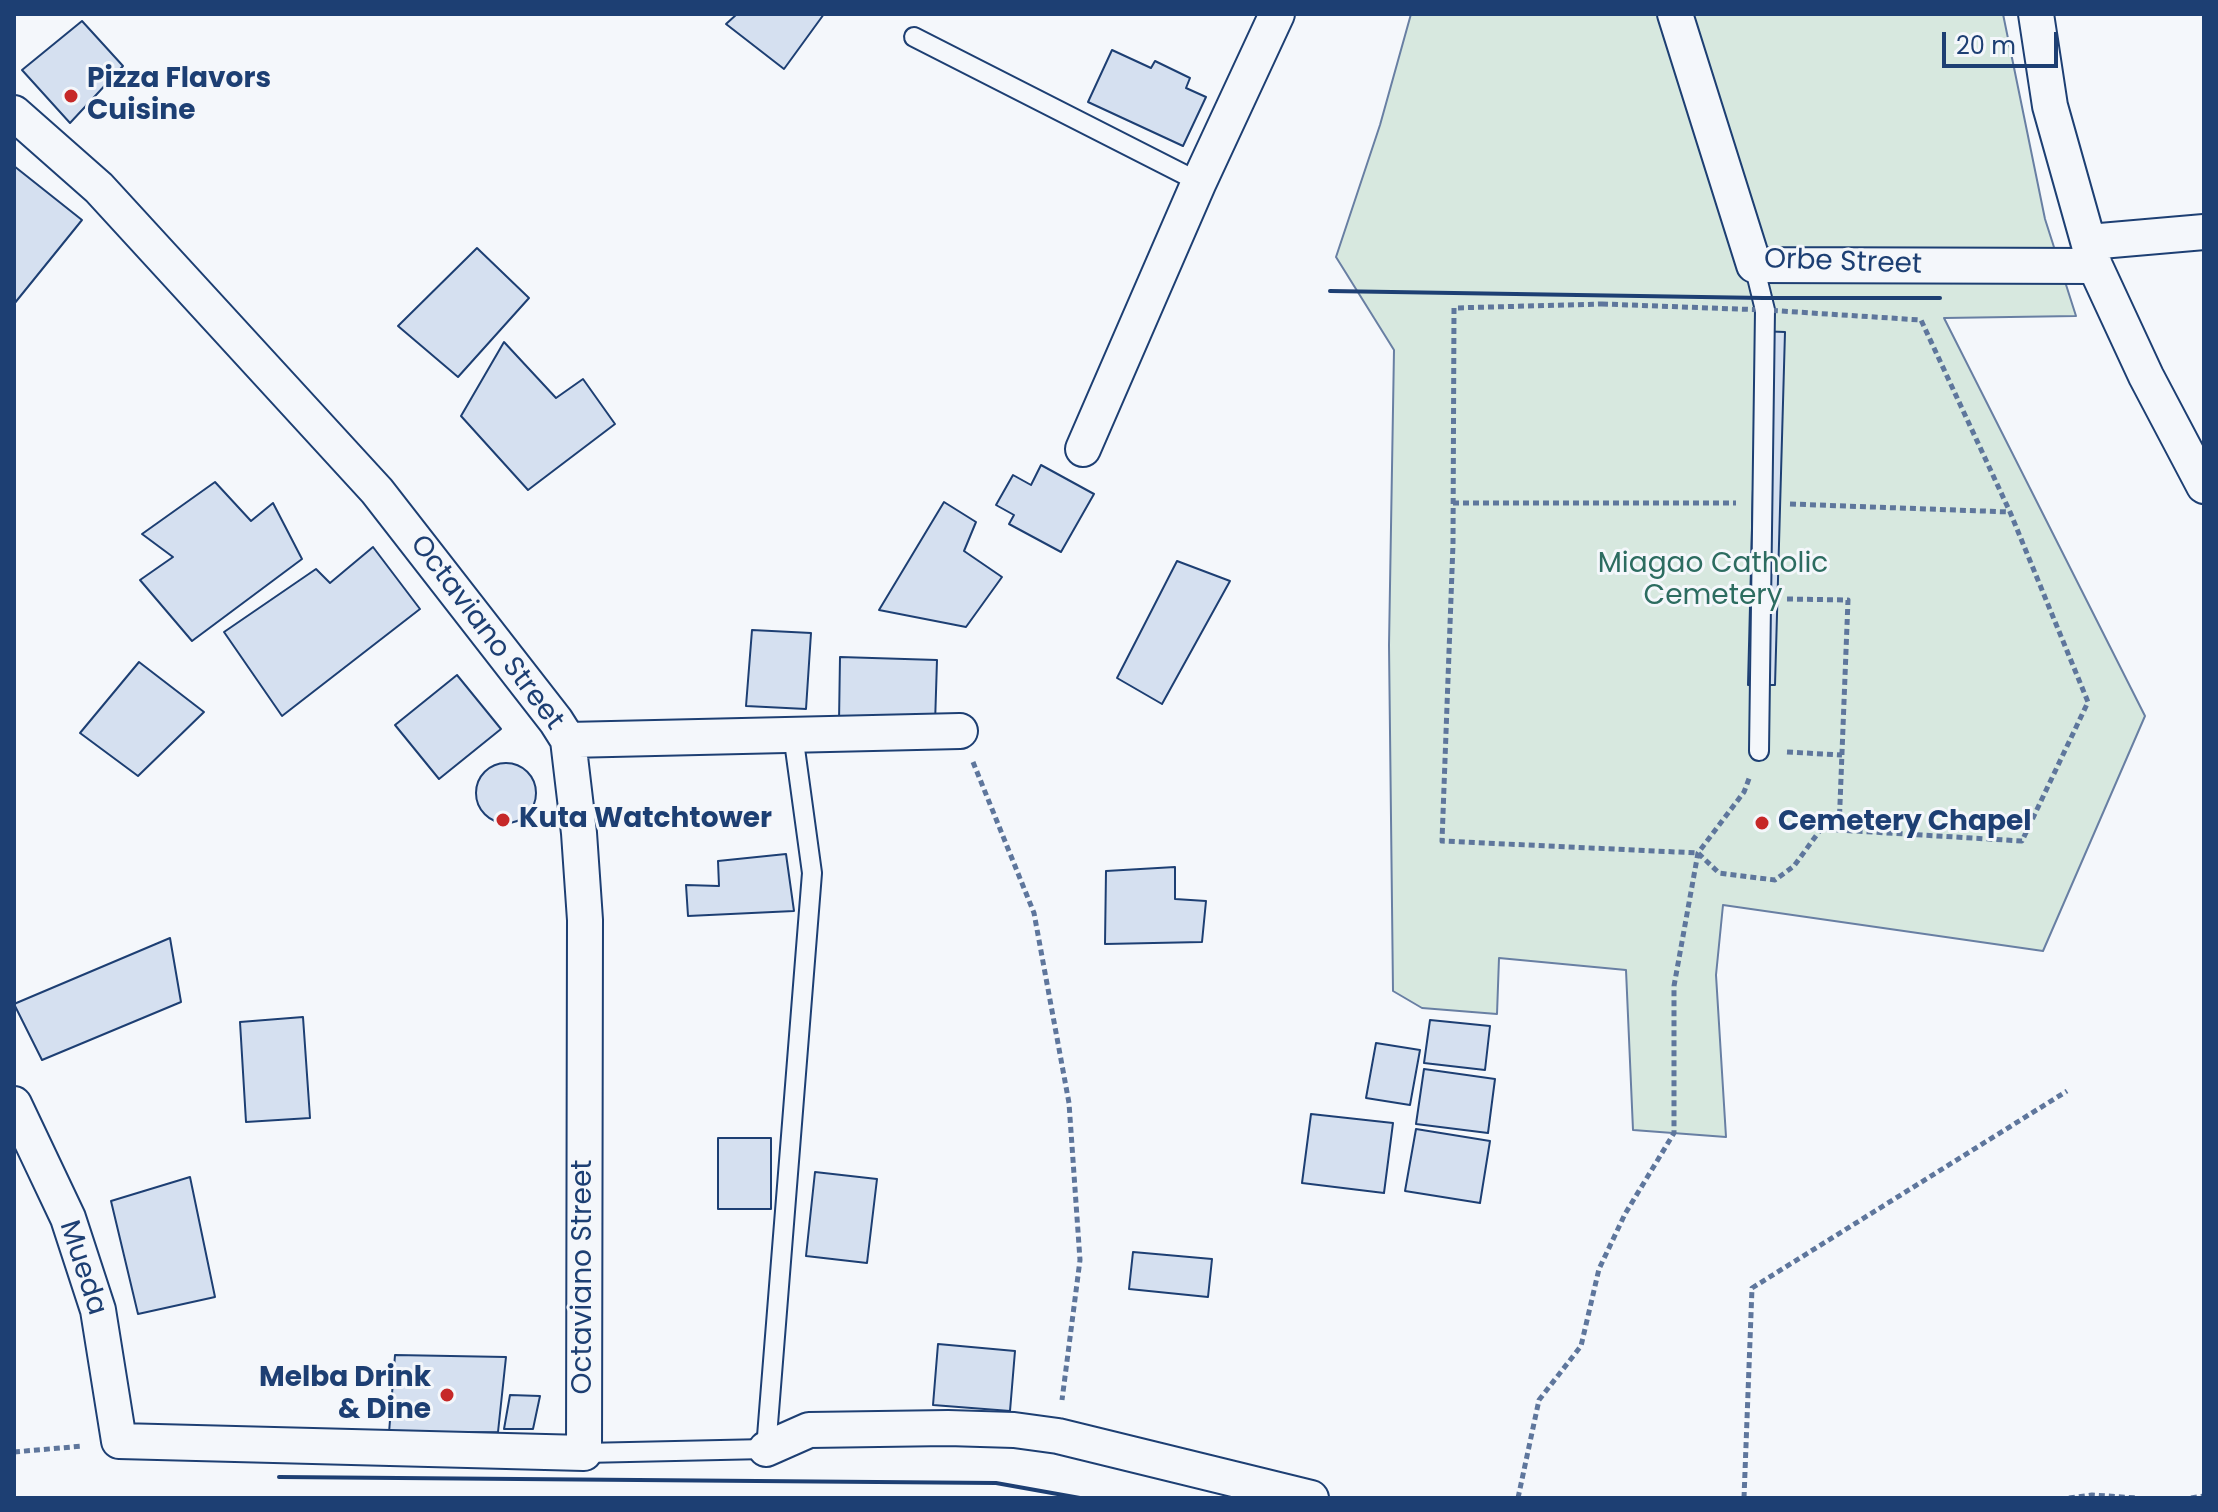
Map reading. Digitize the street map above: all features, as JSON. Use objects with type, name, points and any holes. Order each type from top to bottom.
[{"type":"street","points":[[1083,449],[1199,182],[1277,14]]},
{"type":"street","name":"Orbe Street","points":[[1675,14],[1754,265],[2092,254],[2204,232]]},
{"type":"street","points":[[2036,14],[2050,106],[2092,254],[2146,376],[2204,486]]},
{"type":"street","name":"Octaviano Street","points":[[14,113],[99,188],[377,491],[568,740],[585,920],[584,1453]]},
{"type":"street","points":[[568,740],[960,731]]},
{"type":"street","name":"Mueda","points":[[14,1104],[68,1218],[98,1310],[119,1441]]},
{"type":"street","points":[[766,1449],[809,1430],[1014,1430],[1058,1436],[1311,1498]]},
{"type":"street","points":[[119,1441],[584,1453]]},
{"type":"lane","points":[[914,37],[1199,182]]},
{"type":"lane","points":[[1754,265],[1765,310],[1759,751]]},
{"type":"lane","points":[[584,1453],[766,1449],[812,873],[793,734]]},
{"type":"path","points":[[1602,304],[1921,320],[2010,512],[2088,702],[2022,841],[1839,830],[1821,829],[1794,866],[1775,880],[1719,873],[1698,853],[1442,841],[1453,544],[1454,308],[1602,304]]},
{"type":"path","points":[[1762,599],[1848,600],[1839,830]]},
{"type":"path","points":[[960,731],[1034,913],[1069,1103],[1080,1260],[1058,1436]]},
{"type":"path","points":[[1518,1498],[1539,1400],[1581,1346],[1599,1269],[1625,1214],[1674,1133],[1674,986],[1698,853],[1744,792],[1759,751],[1842,755]]},
{"type":"path","points":[[1744,1498],[1752,1288],[2067,1091]]},
{"type":"path","points":[[14,1452],[119,1441]]},
{"type":"path","points":[[2069,1498],[2092,1495],[2137,1498]]},
{"type":"path","points":[[2191,1498],[2204,1496]]},
{"type":"green space","name":"Miagao Catholic Cemetery","points":[[1411,14],[2003,14],[2045,219],[2076,316],[1944,318],[2145,716],[2043,951],[1723,905],[1716,975],[1726,1137],[1633,1130],[1626,970],[1499,958],[1497,1014],[1422,1008],[1393,991],[1389,645],[1394,350],[1336,257],[1380,125]]},
{"type":"building","points":[[737,14],[824,14],[784,69],[726,24]]},
{"type":"building","name":"Pizza Flavors Cuisine","points":[[82,21],[123,66],[70,123],[22,70]]},
{"type":"building","points":[[1112,50],[1151,68],[1155,61],[1190,78],[1186,88],[1206,97],[1183,146],[1088,102]]},
{"type":"building","points":[[14,166],[82,220],[14,304]]},
{"type":"building","points":[[477,248],[529,298],[458,377],[398,326]]},
{"type":"building","points":[[1757,331],[1785,332],[1775,685],[1748,685]]},
{"type":"building","points":[[504,342],[556,398],[583,379],[615,424],[528,490],[461,416]]},
{"type":"building","points":[[1041,465],[1094,494],[1061,552],[1009,524],[1014,515],[996,505],[1013,475],[1031,485]]},
{"type":"building","points":[[215,482],[251,521],[273,503],[302,559],[192,641],[140,580],[173,557],[142,534]]},
{"type":"building","points":[[944,502],[976,522],[964,551],[1002,577],[966,627],[879,610]]},
{"type":"building","points":[[373,547],[420,609],[282,716],[224,632],[316,569],[330,583]]},
{"type":"building","points":[[1177,561],[1230,581],[1162,704],[1117,678]]},
{"type":"building","points":[[752,630],[811,633],[806,709],[746,706]]},
{"type":"building","points":[[840,657],[937,660],[935,724],[839,722]]},
{"type":"building","points":[[139,662],[204,712],[138,776],[80,733]]},
{"type":"building","points":[[457,675],[501,729],[439,779],[395,725]]},
{"type":"building","points":[[506,763],[518,765],[527,772],[534,781],[534,805],[527,814],[518,821],[506,823],[494,821],[485,814],[478,805],[476,793],[478,781],[485,772],[494,765]]},
{"type":"building","points":[[786,854],[794,911],[688,916],[686,885],[719,886],[718,861]]},
{"type":"building","points":[[1175,867],[1175,899],[1206,901],[1202,942],[1105,944],[1106,871]]},
{"type":"building","points":[[170,938],[181,1002],[42,1060],[14,1004]]},
{"type":"building","points":[[303,1017],[310,1118],[246,1122],[240,1022]]},
{"type":"building","points":[[1430,1020],[1490,1026],[1485,1070],[1424,1063]]},
{"type":"building","points":[[1376,1043],[1420,1050],[1410,1105],[1366,1098]]},
{"type":"building","points":[[1424,1069],[1495,1079],[1488,1133],[1416,1124]]},
{"type":"building","points":[[1311,1114],[1393,1123],[1384,1193],[1302,1183]]},
{"type":"building","points":[[1416,1129],[1490,1141],[1480,1203],[1405,1191]]},
{"type":"building","points":[[718,1138],[771,1138],[771,1209],[718,1209]]},
{"type":"building","points":[[815,1172],[877,1179],[867,1263],[806,1256]]},
{"type":"building","points":[[190,1177],[215,1297],[138,1314],[111,1201]]},
{"type":"building","points":[[1133,1252],[1212,1259],[1208,1297],[1129,1289]]},
{"type":"building","points":[[938,1344],[1015,1351],[1010,1411],[933,1405]]},
{"type":"building","name":"Melba Drink & Dine","points":[[395,1355],[506,1357],[498,1432],[389,1433]]},
{"type":"building","points":[[510,1395],[540,1396],[533,1429],[504,1429]]},
{"type":"wall","points":[[1330,291],[1940,298]]},
{"type":"wall","points":[[279,1477],[996,1483],[1080,1498]]},
{"type":"place","name":"Pizza Flavors Cuisine","points":[[71,96]]},
{"type":"place","name":"Kuta Watchtower","points":[[503,820]]},
{"type":"place","name":"Cemetery Chapel","points":[[1762,823]]},
{"type":"place","name":"Melba Drink & Dine","points":[[447,1395]]}]
